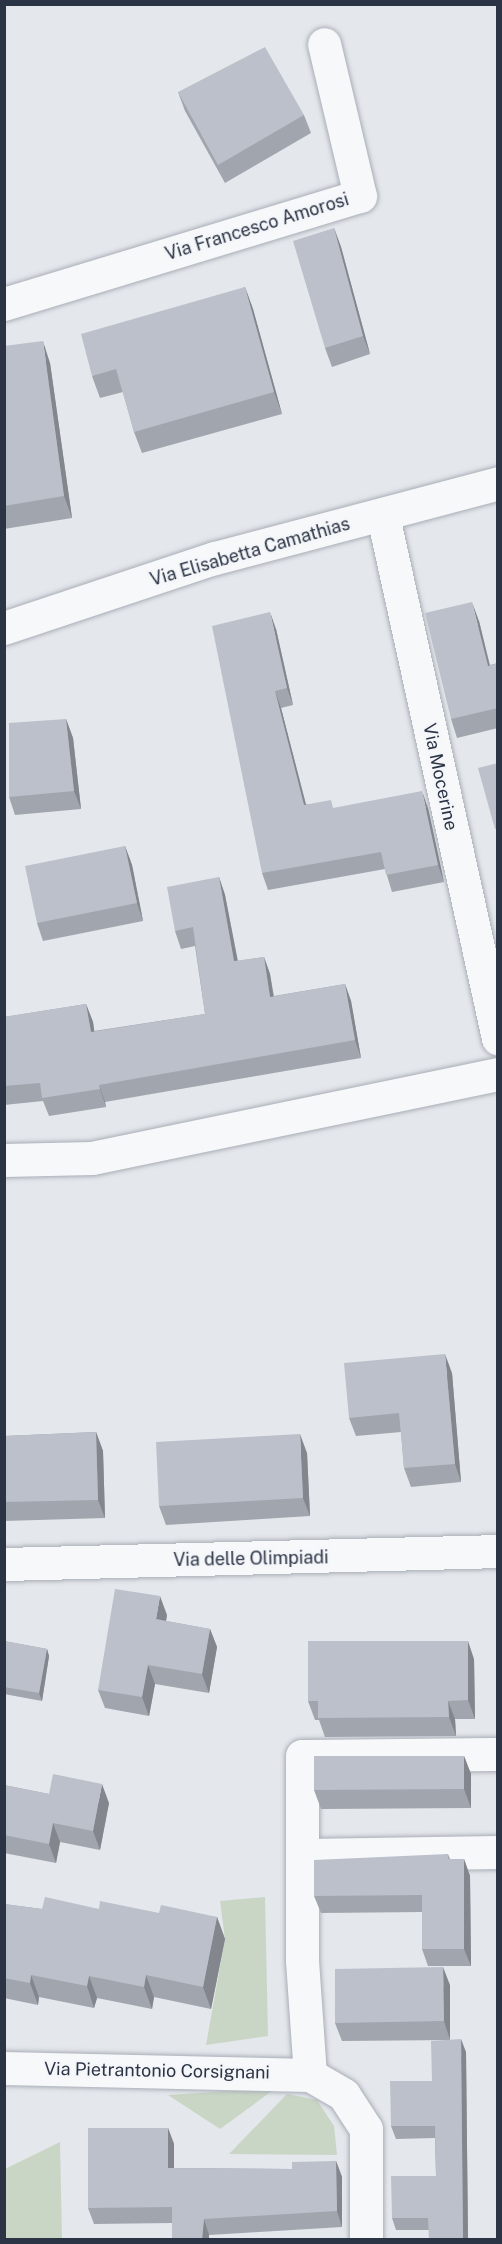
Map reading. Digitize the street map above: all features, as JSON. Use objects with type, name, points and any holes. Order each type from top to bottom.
[{"type":"street","name":"Via Francesco Amorosi","points":[[4,304],[360,196],[324,44]]},
{"type":"street","name":"Via Elisabetta Camathias","points":[[4,628],[215,558],[383,516],[498,483]]},
{"type":"street","name":"Via Mocerine","points":[[383,516],[498,1038]]},
{"type":"street","points":[[4,1160],[92,1158],[498,1074]]},
{"type":"street","name":"Via delle Olimpiadi","points":[[4,1564],[498,1551]]},
{"type":"street","points":[[366,2240],[366,2129],[344,2095],[310,2075],[302,1960],[304,1855],[302,1756],[498,1754]]},
{"type":"street","points":[[304,1855],[498,1852]]},
{"type":"street","name":"Via Pietrantonio Corsignani","points":[[4,2068],[310,2075]]},
{"type":"green space","points":[[265,1897],[268,2036],[206,2045],[225,1939],[220,1901]]},
{"type":"green space","points":[[276,2088],[220,2129],[168,2095]]},
{"type":"green space","points":[[287,2094],[317,2100],[334,2126],[337,2155],[229,2154]]},
{"type":"green space","points":[[60,2142],[62,2239],[5,2239],[5,2169]]},
{"type":"building","points":[[265,47],[304,115],[218,165],[178,92]]},
{"type":"building","points":[[334,228],[363,336],[325,348],[293,241]]},
{"type":"building","points":[[245,287],[274,392],[134,432],[116,369],[92,376],[81,334]]},
{"type":"building","points":[[43,341],[64,496],[4,506],[4,346]]},
{"type":"building","points":[[472,602],[488,666],[498,663],[498,708],[451,719],[425,613]]},
{"type":"building","points":[[270,612],[287,688],[275,691],[304,805],[331,800],[333,808],[422,791],[438,865],[386,875],[381,852],[262,873],[212,626]]},
{"type":"building","points":[[66,719],[74,791],[9,797],[9,723]]},
{"type":"building","points":[[498,763],[498,829],[495,829],[478,768]]},
{"type":"building","points":[[125,846],[137,903],[37,923],[25,866]]},
{"type":"building","points":[[219,877],[234,961],[264,957],[270,997],[345,984],[355,1040],[99,1085],[100,1089],[42,1098],[40,1083],[4,1086],[4,1017],[86,1004],[91,1032],[205,1014],[193,927],[175,931],[167,887]]},
{"type":"building","points":[[445,1354],[455,1464],[404,1468],[399,1413],[349,1418],[344,1363]]},
{"type":"building","points":[[96,1432],[98,1500],[4,1502],[4,1436]]},
{"type":"building","points":[[300,1434],[303,1498],[159,1506],[156,1442]]},
{"type":"building","points":[[115,1589],[160,1596],[156,1619],[210,1629],[202,1674],[148,1665],[142,1697],[98,1690]]},
{"type":"building","points":[[4,1641],[47,1649],[39,1693],[4,1687]]},
{"type":"building","points":[[308,1641],[468,1641],[468,1700],[448,1701],[449,1717],[318,1718],[318,1701],[308,1701]]},
{"type":"building","points":[[314,1756],[464,1756],[464,1789],[314,1790]]},
{"type":"building","points":[[53,1774],[102,1784],[93,1831],[53,1823],[49,1844],[4,1835],[4,1785],[49,1794]]},
{"type":"building","points":[[448,1854],[448,1859],[464,1859],[464,1949],[422,1949],[422,1895],[314,1896],[314,1860]]},
{"type":"building","points":[[45,1897],[99,1909],[100,1901],[159,1913],[161,1905],[217,1917],[203,1987],[146,1975],[144,1987],[89,1976],[87,1986],[31,1975],[30,1983],[4,1978],[4,1904],[42,1909]]},
{"type":"building","points":[[443,1967],[444,2021],[335,2023],[335,1969]]},
{"type":"building","points":[[461,2039],[463,2240],[429,2240],[428,2218],[392,2218],[391,2176],[436,2176],[435,2126],[391,2126],[390,2081],[432,2081],[431,2041]]},
{"type":"building","points":[[88,2128],[168,2128],[168,2168],[292,2169],[292,2162],[336,2161],[337,2211],[204,2219],[202,2240],[172,2240],[172,2207],[88,2208]]}]
